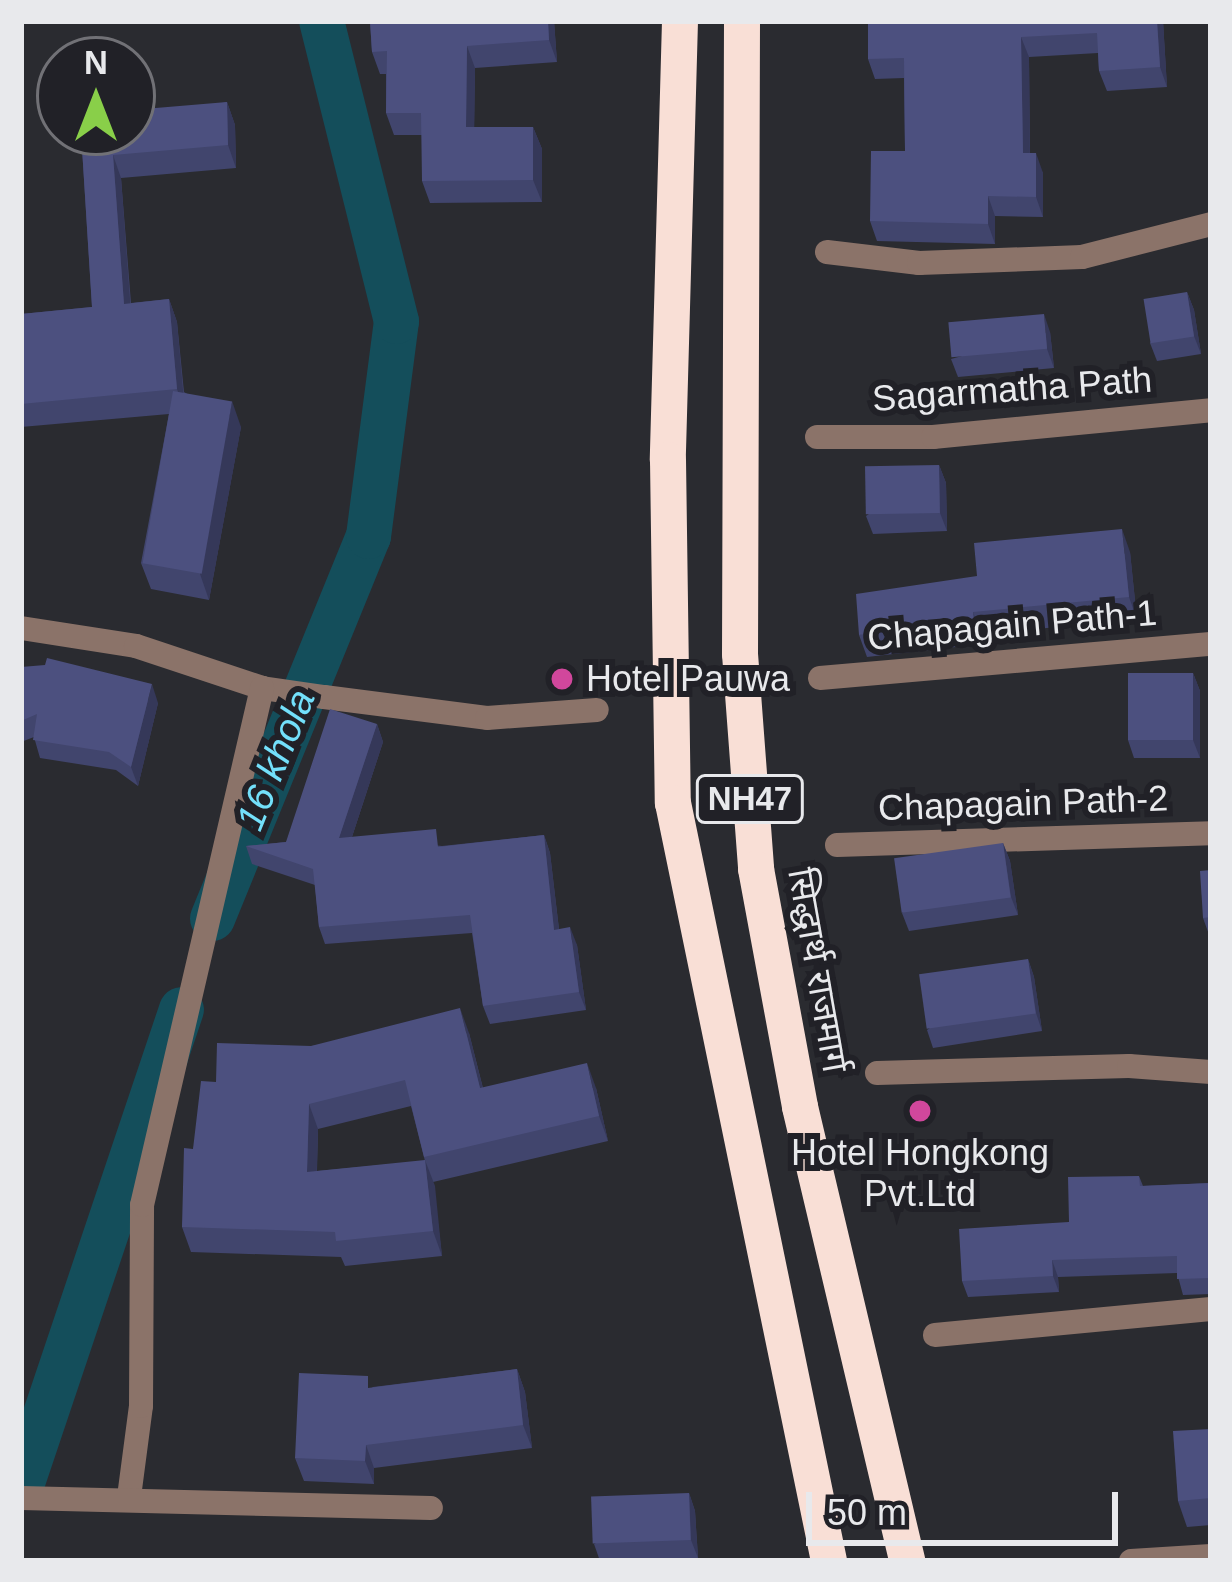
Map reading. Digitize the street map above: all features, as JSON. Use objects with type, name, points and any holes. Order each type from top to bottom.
[{"type":"highway","name":"NH47","points":[[680,21],[668,460],[673,803],[829,1561]]},
{"type":"highway","name":"सिद्धार्थ राजमार्ग","points":[[742,21],[740,654],[756,869],[800,1108],[907,1561]]},
{"type":"street","points":[[827,252],[919,263],[1082,256],[1211,224]]},
{"type":"street","name":"Sagarmatha Path","points":[[817,437],[933,437],[1211,410]]},
{"type":"street","points":[[21,628],[136,646],[262,688],[488,718],[597,710]]},
{"type":"street","name":"Chapagain Path-1","points":[[820,678],[1211,644]]},
{"type":"street","points":[[129,1497],[140,1406],[142,1205],[262,688]]},
{"type":"street","name":"Chapagain Path-2","points":[[837,845],[1211,833]]},
{"type":"street","points":[[877,1073],[1129,1066],[1211,1072]]},
{"type":"street","points":[[934,1335],[1211,1309]]},
{"type":"street","points":[[21,1498],[129,1497],[431,1508]]},
{"type":"street","points":[[1131,1561],[1211,1556]]},
{"type":"building","points":[[370,21],[548,21],[549,40],[467,46],[466,127],[533,127],[533,180],[422,181],[421,113],[386,113],[387,51],[372,52]]},
{"type":"building","points":[[868,21],[1157,21],[1160,67],[1099,71],[1097,33],[1021,37],[1023,153],[1036,153],[1036,197],[988,196],[988,224],[870,221],[871,151],[905,151],[904,58],[868,59]]},
{"type":"building","points":[[227,102],[228,145],[156,151],[156,108]]},
{"type":"building","points":[[83,156],[113,156],[124,304],[169,299],[177,389],[21,404],[21,314],[92,307]]},
{"type":"building","points":[[1187,292],[1194,336],[1151,343],[1144,299]]},
{"type":"building","points":[[1044,314],[1047,349],[951,357],[948,322]]},
{"type":"building","points":[[173,391],[232,401],[202,574],[143,563]]},
{"type":"building","points":[[939,465],[940,513],[866,514],[865,466]]},
{"type":"building","points":[[1122,529],[1129,597],[973,612],[974,621],[859,635],[856,594],[977,576],[974,543]]},
{"type":"building","points":[[47,658],[152,684],[131,767],[109,752],[33,740],[37,714],[21,721],[21,667],[45,665]]},
{"type":"building","points":[[1128,673],[1193,673],[1193,740],[1128,740]]},
{"type":"building","points":[[330,709],[377,724],[339,838],[436,829],[438,847],[544,835],[554,930],[570,927],[579,992],[483,1006],[470,915],[319,927],[313,869],[246,846],[286,842]]},
{"type":"building","points":[[1003,843],[1011,897],[902,913],[894,858]]},
{"type":"building","points":[[1211,870],[1211,917],[1203,918],[1200,871]]},
{"type":"building","points":[[1028,959],[1036,1013],[927,1029],[919,974]]},
{"type":"building","points":[[460,1008],[480,1088],[587,1063],[599,1116],[424,1157],[405,1080],[309,1104],[307,1172],[425,1160],[433,1231],[336,1241],[335,1232],[182,1227],[184,1148],[193,1149],[201,1081],[216,1082],[217,1043],[311,1046]]},
{"type":"building","points":[[1139,1176],[1140,1186],[1211,1183],[1211,1278],[1177,1279],[1177,1256],[1052,1260],[1053,1276],[962,1281],[959,1229],[1069,1222],[1068,1177]]},
{"type":"building","points":[[517,1369],[523,1425],[366,1445],[365,1461],[295,1458],[299,1373],[368,1376],[368,1388]]},
{"type":"building","points":[[1211,1429],[1211,1498],[1178,1501],[1173,1431]]},
{"type":"building","points":[[689,1493],[691,1540],[593,1543],[591,1496]]},
{"type":"waterway","name":"16 khola","points":[[212,918],[368,536],[396,321],[321,21]]},
{"type":"waterway","name":"16 khola","points":[[21,1485],[181,1009]]},
{"type":"place","name":"Hotel Pauwa","points":[[562,679]]},
{"type":"place","name":"Hotel Hongkong Pvt.Ltd","points":[[920,1111]]}]
